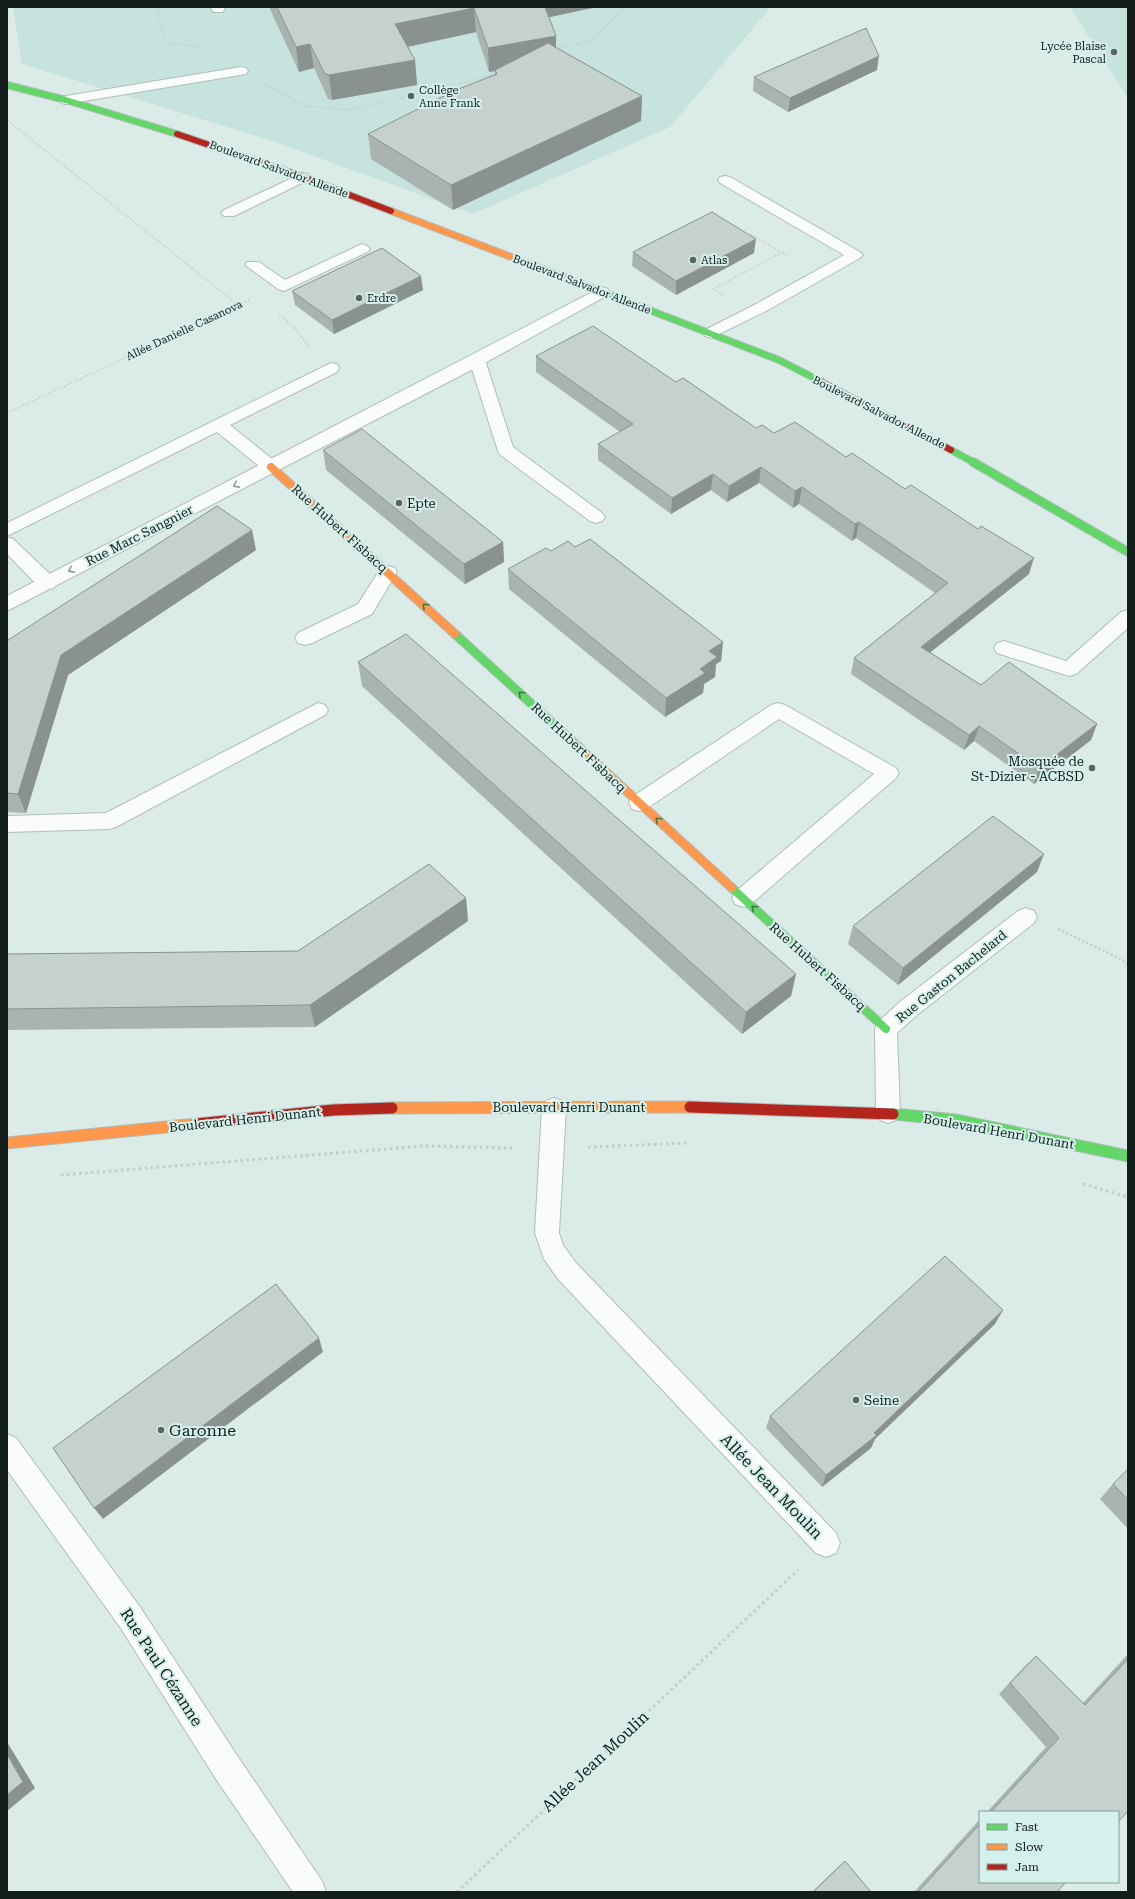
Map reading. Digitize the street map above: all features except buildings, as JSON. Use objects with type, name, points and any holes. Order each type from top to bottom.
[{"type":"street","points":[[66,100],[241,71]]},
{"type":"street","name":"Boulevard Salvador Allende","points":[[7,85],[66,100],[214,145],[303,177],[779,360],[975,462],[1128,552]]},
{"type":"street","points":[[229,213],[303,177]]},
{"type":"street","points":[[711,333],[749,314],[854,255],[725,180]]},
{"type":"street","points":[[253,265],[284,286],[362,249]]},
{"type":"street","name":"Rue Marc Sangnier","points":[[7,604],[477,360],[602,292]]},
{"type":"street","points":[[477,360],[505,450],[596,517]]},
{"type":"street","points":[[7,530],[330,368]]},
{"type":"street","points":[[218,424],[271,467]]},
{"type":"street","name":"Rue Hubert Fisbacq","points":[[271,467],[284,476],[886,1029]]},
{"type":"street","points":[[7,543],[46,583]]},
{"type":"street","points":[[305,638],[366,609],[388,572]]},
{"type":"street","points":[[1004,648],[1069,670],[1128,617]]},
{"type":"street","points":[[7,824],[110,821],[318,710]]},
{"type":"street","points":[[640,803],[778,710],[889,773],[743,898]]},
{"type":"street","name":"Rue Gaston Bachelard","points":[[888,1113],[886,1029],[909,1008],[1026,917]]},
{"type":"street","name":"Boulevard Henri Dunant","points":[[7,1143],[333,1110],[418,1107],[554,1108],[664,1106],[888,1113],[956,1120],[1128,1156]]},
{"type":"street","name":"Allée Jean Moulin","points":[[554,1108],[547,1233],[553,1251],[567,1271],[826,1543]]},
{"type":"street","name":"Rue Paul Cézanne","points":[[7,1447],[130,1617],[227,1768],[311,1892]]},
{"type":"path","points":[[156,7],[166,43],[224,49],[241,71],[305,106],[351,110],[482,78],[502,69]]},
{"type":"path","points":[[550,50],[593,40],[624,7]]},
{"type":"path","points":[[7,120],[238,305]]},
{"type":"path","points":[[746,237],[751,234],[791,258]]},
{"type":"path","points":[[749,314],[713,289],[781,252]]},
{"type":"path","name":"Allée Danielle Casanova","points":[[7,413],[238,305],[284,286]]},
{"type":"path","points":[[1026,917],[1067,932],[1121,959],[1128,965]]},
{"type":"path","name":"Allée Jean Moulin","points":[[457,1892],[826,1543]]},
{"type":"shaded area","name":"Collège Anne Frank","points":[[13,7],[771,7],[670,127],[473,214],[267,139],[22,64]]},
{"type":"shaded area","name":"Lycée Blaise Pascal","points":[[1070,7],[1128,7],[1128,98]]},
{"type":"traffic: fast","points":[[7,85],[66,100],[177,134]]},
{"type":"traffic: fast","points":[[566,278],[779,360],[816,379]]},
{"type":"traffic: fast","points":[[951,450],[982,466],[1128,552]]},
{"type":"traffic: fast","points":[[455,634],[583,751]]},
{"type":"traffic: fast","points":[[732,888],[886,1029]]},
{"type":"traffic: fast","points":[[893,1114],[956,1120],[1128,1156]]},
{"type":"traffic: slow","points":[[391,211],[566,278]]},
{"type":"traffic: slow","points":[[271,467],[455,634]]},
{"type":"traffic: slow","points":[[583,751],[732,888]]},
{"type":"traffic: slow","points":[[392,1108],[690,1107]]},
{"type":"traffic: slow","points":[[7,1143],[196,1124]]},
{"type":"traffic: jam","points":[[177,134],[303,177],[391,211]]},
{"type":"traffic: jam","points":[[816,379],[951,450]]},
{"type":"traffic: jam","points":[[690,1107],[893,1114]]},
{"type":"traffic: jam","points":[[196,1124],[333,1110],[392,1108]]},
{"type":"place","name":"Lycée Blaise Pascal","points":[[1114,52]]},
{"type":"place","name":"Collège Anne Frank","points":[[411,96]]},
{"type":"place","name":"Atlas","points":[[693,260]]},
{"type":"place","name":"Erdre","points":[[359,298]]},
{"type":"place","name":"Epte","points":[[399,503]]},
{"type":"place","name":"Mosquée de St-Dizier - ACBSD","points":[[1092,768]]},
{"type":"place","name":"Seine","points":[[856,1400]]},
{"type":"place","name":"Garonne","points":[[161,1430]]}]
